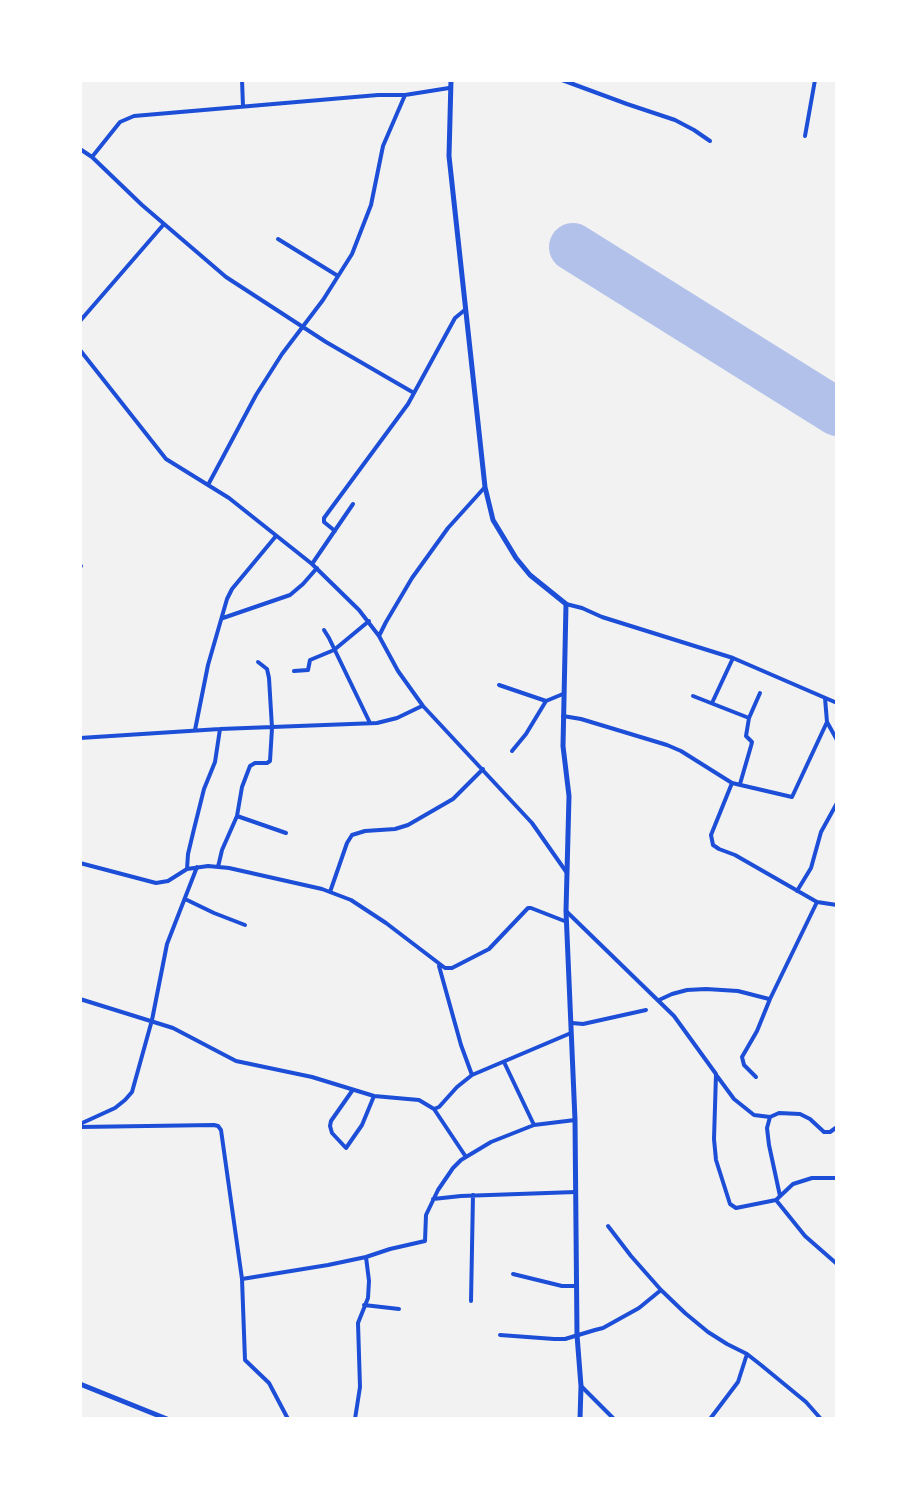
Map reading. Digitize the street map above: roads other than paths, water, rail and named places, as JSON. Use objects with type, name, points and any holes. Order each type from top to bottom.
[{"type":"street","points":[[242,80],[243,106]]},
{"type":"street","points":[[451,80],[449,156],[485,487],[493,520],[516,558],[530,575],[566,604],[733,658],[837,703]]},
{"type":"street","points":[[562,80],[675,120],[710,141]]},
{"type":"street","points":[[805,136],[815,80]]},
{"type":"street","points":[[92,157],[115,127],[126,119],[243,106],[405,95],[449,88]]},
{"type":"street","points":[[208,485],[256,395],[352,254],[366,221],[383,146],[405,95]]},
{"type":"street","points":[[80,149],[226,277],[414,393]]},
{"type":"street","points":[[80,321],[164,224]]},
{"type":"street","points":[[278,239],[338,276]]},
{"type":"street","points":[[335,531],[324,522],[324,518],[388,432],[414,393],[455,318],[466,309]]},
{"type":"street","points":[[80,350],[166,459],[229,498],[335,584],[369,621],[423,706],[532,823],[568,875]]},
{"type":"street","points":[[379,636],[406,588],[448,528],[485,487]]},
{"type":"street","points":[[312,564],[353,504]]},
{"type":"street","points":[[195,730],[208,665],[227,599],[276,536]]},
{"type":"street","points":[[223,618],[290,595],[317,568]]},
{"type":"street","points":[[566,604],[563,746],[569,796],[566,911],[575,1120],[580,1419]]},
{"type":"street","points":[[294,671],[308,670],[310,660],[334,650],[369,621]]},
{"type":"street","points":[[324,630],[370,723]]},
{"type":"street","points":[[712,704],[733,658]]},
{"type":"street","points":[[218,867],[237,816],[242,787],[250,766],[270,761],[272,728],[267,669],[258,662]]},
{"type":"street","points":[[499,685],[546,701],[563,694]]},
{"type":"street","points":[[740,784],[752,742],[746,738],[749,718],[760,693]]},
{"type":"street","points":[[693,696],[749,718]]},
{"type":"street","points":[[825,698],[827,722],[837,740]]},
{"type":"street","points":[[512,751],[546,701]]},
{"type":"street","points":[[80,738],[370,723],[397,718],[423,706]]},
{"type":"street","points":[[563,716],[667,745],[732,783],[792,797],[827,722]]},
{"type":"street","points":[[187,869],[204,789],[215,762],[220,729]]},
{"type":"street","points":[[330,892],[352,835],[395,829],[416,821],[453,799],[483,769]]},
{"type":"street","points":[[732,783],[711,835],[713,845],[817,902],[837,905]]},
{"type":"street","points":[[797,891],[811,868],[821,832],[837,803]]},
{"type":"street","points":[[237,816],[286,833]]},
{"type":"street","points":[[80,863],[156,883],[168,881],[187,869],[218,867],[304,884],[351,900],[445,968],[452,968],[482,953],[528,908],[568,923]]},
{"type":"street","points":[[80,1126],[115,1108],[132,1092],[152,1020],[167,944],[197,867]]},
{"type":"street","points":[[185,899],[245,925]]},
{"type":"street","points":[[756,1077],[744,1065],[742,1057],[817,902]]},
{"type":"street","points":[[566,911],[674,1016],[734,1099],[747,1111],[770,1117],[779,1113],[800,1114],[827,1133],[837,1127]]},
{"type":"street","points":[[439,965],[472,1075]]},
{"type":"street","points":[[659,1000],[687,990],[706,989],[738,991],[770,999]]},
{"type":"street","points":[[80,999],[152,1020],[190,1035],[236,1061],[312,1077],[374,1096],[419,1100],[434,1109],[466,1157]]},
{"type":"street","points":[[572,1023],[583,1024],[646,1010]]},
{"type":"street","points":[[434,1109],[466,1078],[572,1032]]},
{"type":"street","points":[[504,1062],[534,1125]]},
{"type":"street","points":[[716,1074],[716,1160],[730,1204],[736,1208],[778,1198],[793,1184],[812,1178],[837,1178]]},
{"type":"street","points":[[352,1091],[330,1126],[332,1133],[346,1148],[362,1125],[374,1096]]},
{"type":"street","points":[[770,1117],[767,1128],[778,1198],[805,1236],[837,1264]]},
{"type":"street","points":[[242,1279],[328,1265],[425,1241],[426,1215],[433,1199],[453,1168],[466,1157],[491,1142],[534,1125],[575,1120]]},
{"type":"street","points":[[80,1126],[218,1126],[221,1130],[242,1279],[245,1360],[269,1383],[288,1419]]},
{"type":"street","points":[[433,1199],[576,1192]]},
{"type":"street","points":[[471,1301],[473,1195]]},
{"type":"street","points":[[608,1226],[661,1290],[685,1313],[708,1332],[747,1354],[806,1402],[821,1419]]},
{"type":"street","points":[[355,1419],[360,1387],[358,1323],[369,1291],[366,1257]]},
{"type":"street","points":[[513,1274],[562,1286],[577,1286]]},
{"type":"street","points":[[500,1335],[565,1339],[603,1328],[639,1308],[661,1290]]},
{"type":"street","points":[[364,1305],[399,1309]]},
{"type":"street","points":[[710,1419],[738,1382],[747,1354]]},
{"type":"street","points":[[80,1384],[167,1419]]},
{"type":"street","points":[[581,1386],[614,1419]]}]
